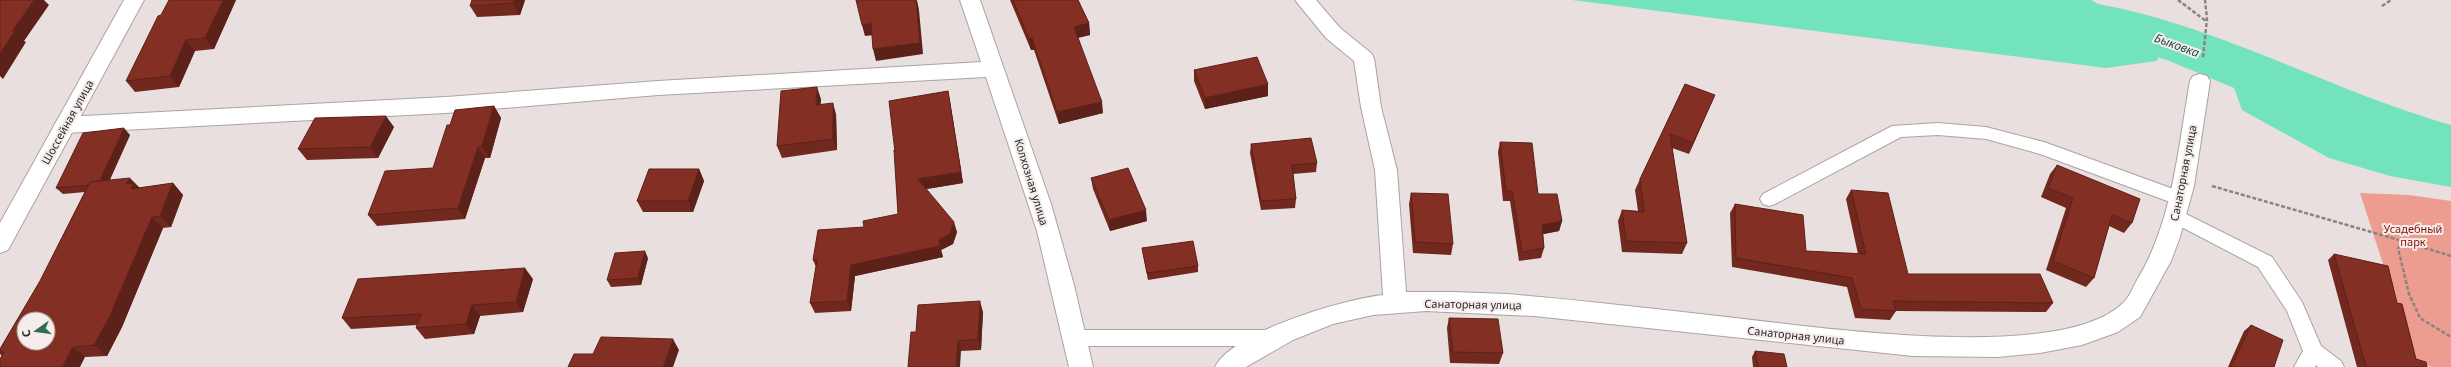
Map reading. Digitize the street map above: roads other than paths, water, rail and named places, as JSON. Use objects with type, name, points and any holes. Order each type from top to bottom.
[{"type":"street","name":"Шоссейная улица","points":[[0,244],[134,0]]},
{"type":"street","name":"Колхозная улица","points":[[970,0],[992,69],[1023,151],[1061,279],[1081,367]]},
{"type":"street","points":[[1305,0],[1334,33],[1364,58],[1371,107],[1386,170],[1395,304]]},
{"type":"street","points":[[66,125],[446,105],[658,88],[992,69]]},
{"type":"street","name":"Санаторная улица","points":[[1226,367],[1240,356],[1330,314],[1351,309],[1395,304],[1451,302],[1513,304],[1881,344],[1953,349],[2006,346],[2057,340],[2099,330],[2132,309],[2158,264],[2177,196],[2200,81]]},
{"type":"lane","points":[[1769,199],[1898,131],[1938,129],[1986,133],[2044,149],[2177,196],[2265,262],[2295,308],[2308,360],[2334,367]]},
{"type":"lane","points":[[1075,338],[1277,338]]},
{"type":"waterway","name":"Быковка","points":[[2061,17],[2128,29],[2186,46],[2352,114],[2451,147]]},
{"type":"park label","name":"Усадебный парк","points":[[2413,234]]}]
